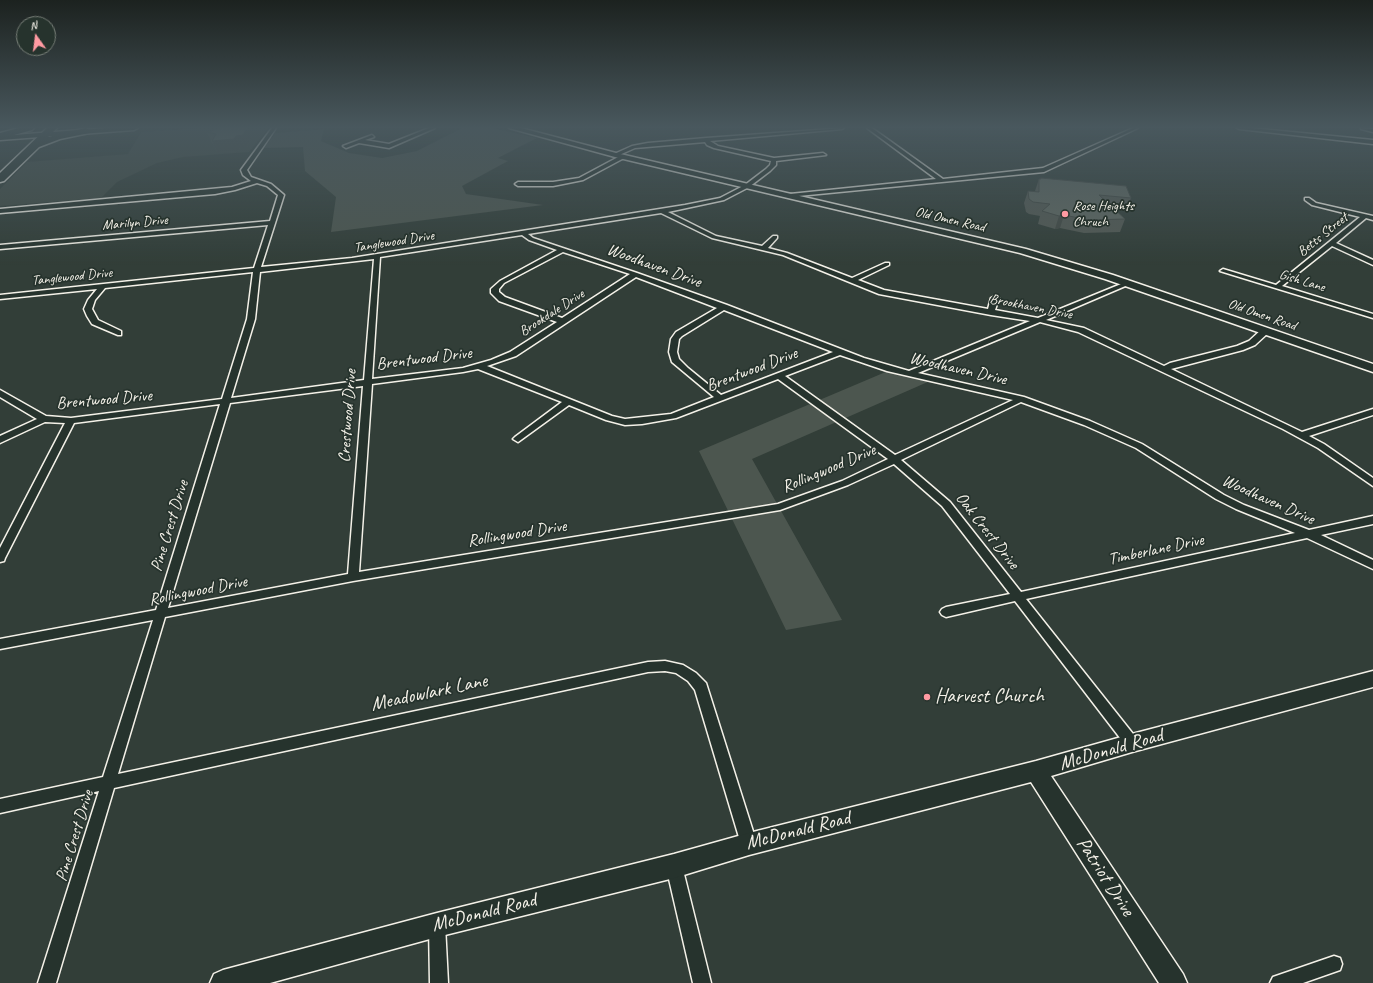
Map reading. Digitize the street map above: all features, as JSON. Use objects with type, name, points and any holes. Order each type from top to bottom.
[{"type":"street","points":[[246,174],[256,181]]},
{"type":"street","points":[[518,184],[553,184],[581,179],[589,174]]},
{"type":"street","name":"Old Omen Road","points":[[695,174],[1023,251],[1128,284],[1373,368]]},
{"type":"street","name":"Tanglewood Drive","points":[[0,297],[377,257],[711,202],[747,186],[763,174]]},
{"type":"street","points":[[933,174],[941,180]]},
{"type":"street","points":[[790,196],[1004,174]]},
{"type":"street","points":[[0,210],[215,192],[232,189],[256,181]]},
{"type":"street","name":"Pine Crest Drive","points":[[47,983],[250,319],[257,270],[281,195],[270,185],[256,181]]},
{"type":"street","points":[[1307,199],[1314,204],[1373,218]]},
{"type":"street","name":"Brookhaven Drive","points":[[662,211],[714,237],[785,254],[900,297],[1039,320],[1081,330],[1263,414],[1302,435],[1373,483]]},
{"type":"street","name":"Betts Street","points":[[1277,287],[1365,216]]},
{"type":"street","name":"Marilyn Drive","points":[[0,247],[271,223]]},
{"type":"street","name":"Woodhaven Drive","points":[[522,233],[531,239],[635,274],[840,352],[890,369],[1021,399],[1114,433],[1139,446],[1240,507],[1308,534],[1373,565]]},
{"type":"street","points":[[763,249],[775,236]]},
{"type":"street","points":[[1332,243],[1373,263]]},
{"type":"street","points":[[562,249],[502,282],[495,289],[495,293],[502,299],[562,321]]},
{"type":"street","name":"Crestwood Drive","points":[[353,577],[366,382],[377,257]]},
{"type":"street","points":[[852,280],[887,264]]},
{"type":"street","name":"Gish Lane","points":[[1223,271],[1373,316]]},
{"type":"street","name":"Brookdale Drive","points":[[479,366],[494,362],[513,354],[635,274]]},
{"type":"street","points":[[911,373],[1128,284]]},
{"type":"street","points":[[102,286],[92,300],[88,309],[95,322],[118,333]]},
{"type":"street","points":[[991,313],[995,298]]},
{"type":"street","points":[[720,398],[685,370],[676,360],[672,352],[675,339],[679,334],[724,307]]},
{"type":"street","points":[[1165,369],[1173,365],[1240,348],[1252,343],[1265,331]]},
{"type":"street","name":"Brentwood Drive","points":[[0,393],[44,419],[71,421],[463,370],[479,366],[568,402],[625,422],[658,419],[780,376],[840,352]]},
{"type":"street","name":"Oak Crest Drive","points":[[780,376],[894,459],[946,504],[1132,743]]},
{"type":"street","name":"Rollingwood Drive","points":[[0,644],[353,577],[780,507],[818,494],[1021,399]]},
{"type":"street","points":[[518,439],[568,402]]},
{"type":"street","points":[[1302,435],[1373,412]]},
{"type":"street","points":[[0,440],[44,419]]},
{"type":"street","points":[[0,558],[71,421]]},
{"type":"street","name":"Timberlane Drive","points":[[946,612],[1373,520]]},
{"type":"street","name":"Meadowlark Lane","points":[[0,806],[648,667],[665,666],[679,669],[692,677],[701,687],[749,844]]},
{"type":"street","name":"McDonald Road","points":[[223,983],[437,925],[674,866],[749,844],[1036,772],[1132,743],[1373,679]]},
{"type":"street","name":"Patriot Drive","points":[[1036,772],[1174,983]]},
{"type":"street","points":[[674,866],[702,983]]},
{"type":"street","points":[[437,925],[439,983]]},
{"type":"street","points":[[1279,983],[1334,964]]},
{"type":"shaded area","points":[[15,174],[134,174],[117,182],[101,198],[0,206],[0,189]]},
{"type":"shaded area","points":[[308,174],[484,174],[462,186],[466,194],[543,205],[331,232],[336,197]]},
{"type":"shaded area","points":[[888,371],[930,381],[752,459],[842,620],[786,630],[699,451]]},
{"type":"building","points":[[1039,179],[1126,186],[1131,198],[1099,195],[1125,219],[1089,220],[1064,215],[1059,216],[1042,211],[1050,204],[1033,202],[1029,199],[1028,191],[1039,192]]},
{"type":"place","name":"Rose Heights Chruch","points":[[1065,214]]},
{"type":"place","name":"Harvest Church","points":[[927,697]]}]
